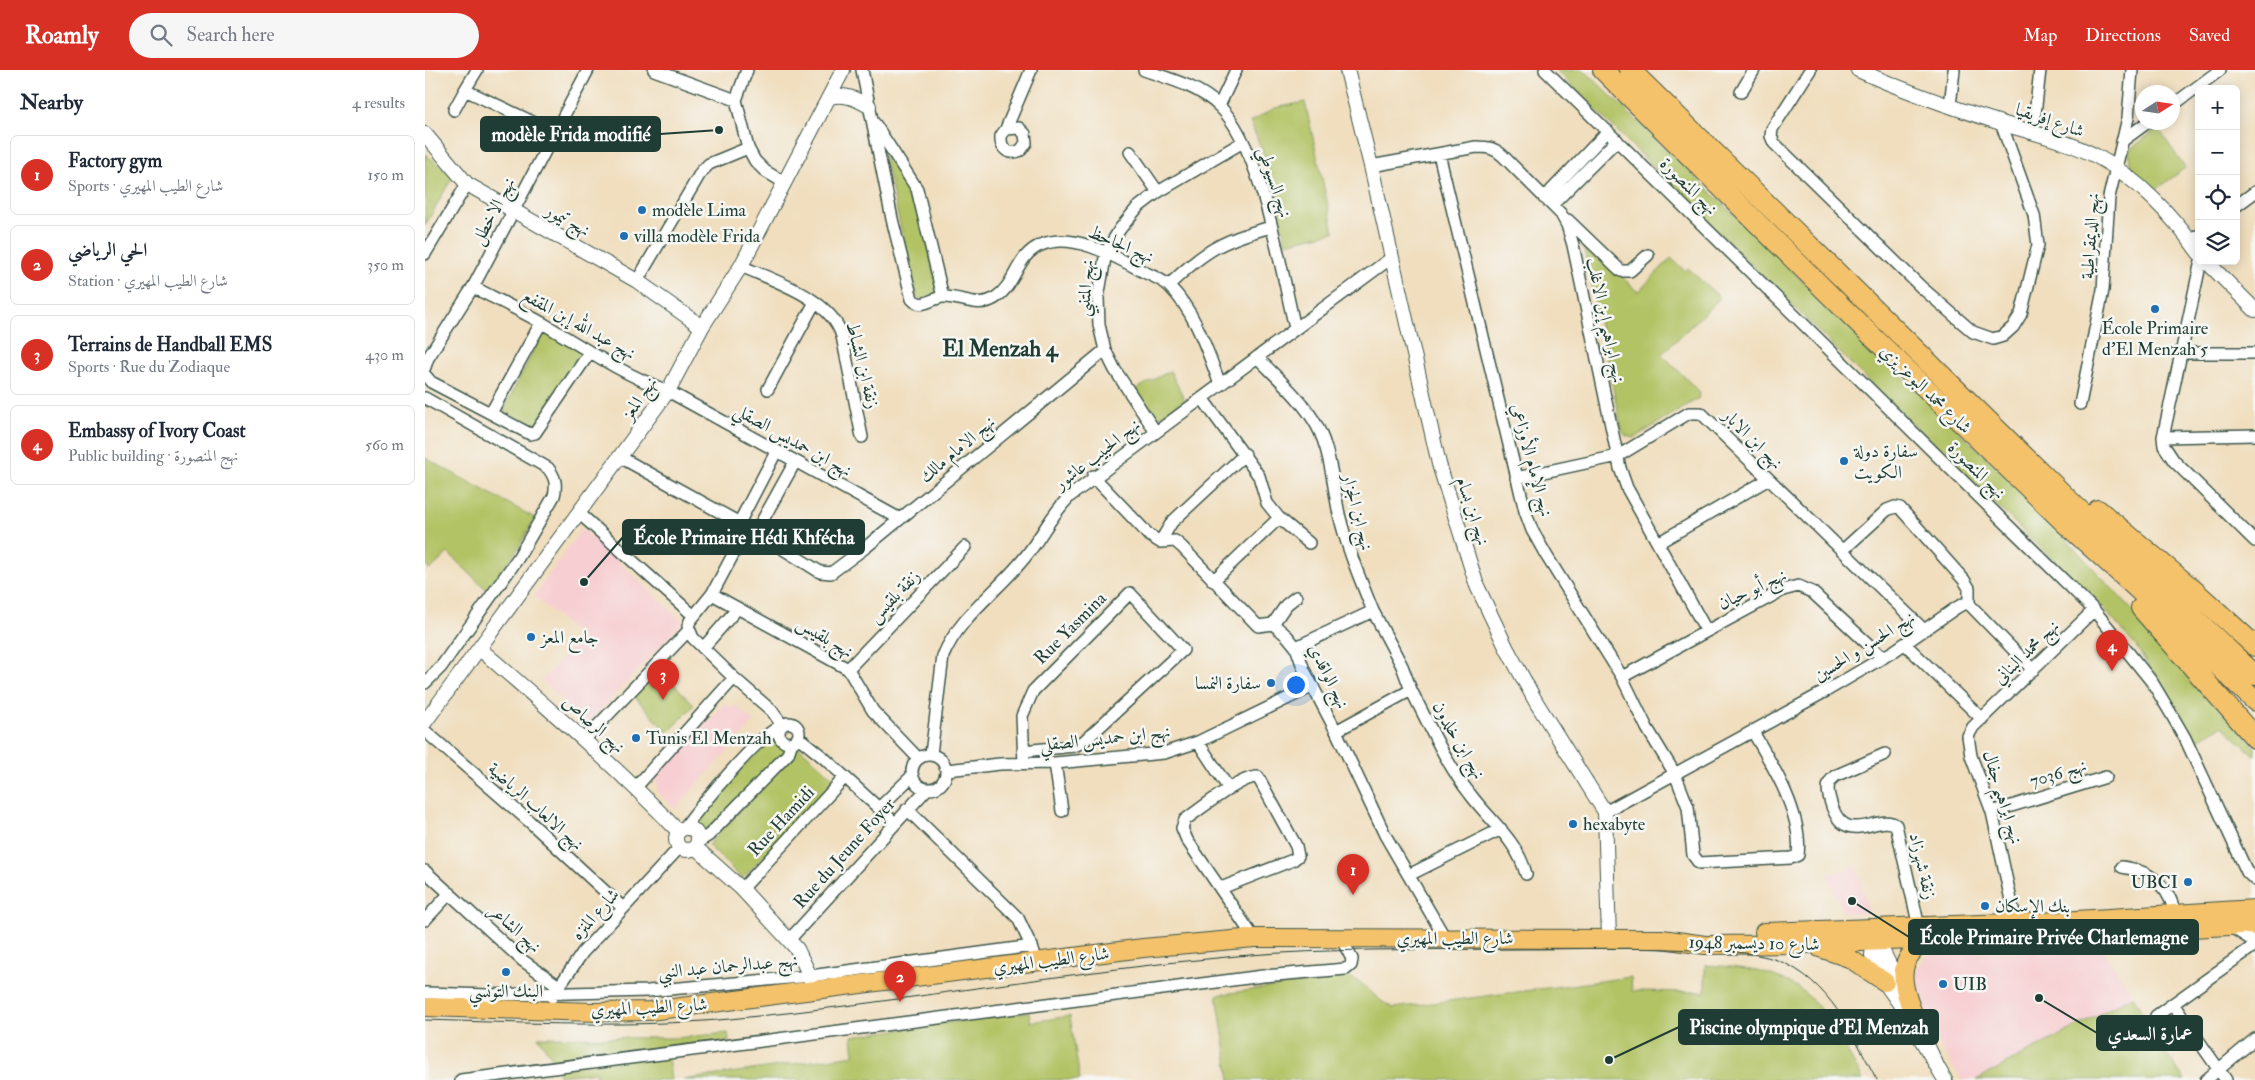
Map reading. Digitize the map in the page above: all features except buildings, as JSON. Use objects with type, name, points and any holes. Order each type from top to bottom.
[{"type":"highway","name":"شارع محمد البوعزيزي","points":[[1603,70],[1848,313],[2065,523],[2152,602],[2255,701]]},
{"type":"highway","name":"شارع محمد البوعزيزي","points":[[1630,70],[1868,304],[2255,675]]},
{"type":"highway","points":[[2053,483],[2072,491],[2090,504],[2190,587],[2255,646]]},
{"type":"highway","points":[[2065,523],[2255,738]]},
{"type":"main road","name":"شارع 10 ديسمبر 1948","points":[[2176,922],[2250,928]]},
{"type":"main road","name":"شارع 10 ديسمبر 1948","points":[[1679,942],[1705,934],[1921,934],[2176,922],[2250,928]]},
{"type":"main road","name":"شارع 10 ديسمبر 1948","points":[[1679,942],[1705,945],[1810,944],[1879,933]]},
{"type":"main road","points":[[1918,1026],[1904,979],[1908,958],[1921,934]]},
{"type":"main road","name":"شارع الطيب المهيري","points":[[425,1007],[650,1011],[765,988],[1040,962],[1135,949],[1254,938],[1662,939],[1679,942]]},
{"type":"main road","points":[[1810,944],[1849,958],[1885,982]]},
{"type":"street","points":[[454,110],[477,70]]},
{"type":"street","name":"نهج الاخطل","points":[[425,366],[428,358],[473,287],[588,70]]},
{"type":"street","points":[[654,70],[735,100]]},
{"type":"street","points":[[747,70],[735,100],[748,148],[755,161],[765,171],[785,183]]},
{"type":"street","name":"نهج المعز","points":[[425,722],[668,391],[702,327],[741,266],[843,70]]},
{"type":"street","name":"نهج الجاحظ","points":[[862,70],[892,219],[912,299],[916,303],[921,304],[943,297],[976,302],[995,299],[1009,283],[1024,256],[1041,245],[1057,242],[1080,243],[1106,252],[1169,285],[1186,307],[1220,384]]},
{"type":"street","points":[[1006,129],[1031,70]]},
{"type":"street","name":"نهج السيوطي","points":[[1143,70],[1185,84],[1201,92],[1219,106],[1231,120],[1251,159],[1271,228],[1295,328]]},
{"type":"street","points":[[1219,106],[1236,70]]},
{"type":"street","name":"نهج ابن بسام","points":[[1347,70],[1371,166],[1439,464],[1477,586],[1535,702],[1605,812]]},
{"type":"street","name":"نهج المنصورة","points":[[1545,70],[2094,610],[2152,682],[2170,712],[2185,738],[2247,872],[2255,880]]},
{"type":"street","points":[[1741,92],[1754,70]]},
{"type":"street","points":[[1810,70],[1772,129],[1771,136],[1774,143],[1921,287],[1973,332],[1993,339],[2003,336],[2021,314],[2038,245],[2034,215],[2001,123]]},
{"type":"street","points":[[1950,106],[1954,70]]},
{"type":"street","points":[[2033,132],[2039,70]]},
{"type":"street","name":"نهج الديمقراطية","points":[[2080,404],[2103,290],[2109,197],[2128,118],[2131,70]]},
{"type":"street","points":[[2180,99],[2220,70]]},
{"type":"street","name":"شارع إفريقيا","points":[[1865,71],[1950,106],[2033,132],[2097,156],[2115,167],[2145,191],[2195,238]]},
{"type":"street","points":[[465,90],[556,133]]},
{"type":"street","points":[[830,97],[842,95],[850,97],[871,112]]},
{"type":"street","name":"نهج الجاحظ","points":[[871,112],[917,189],[943,297]]},
{"type":"street","points":[[2122,141],[2137,130]]},
{"type":"street","points":[[1548,201],[1607,131]]},
{"type":"street","name":"نهج تيمور","points":[[425,134],[467,184],[637,281],[702,327]]},
{"type":"street","points":[[1548,201],[1617,140]]},
{"type":"street","name":"نهج المتنبي","points":[[1155,431],[1115,370],[1105,350],[1099,325],[1098,298],[1106,252],[1120,229],[1137,208],[1158,192],[1243,142]]},
{"type":"street","name":"نهج ابراهيم إبن الاغلب","points":[[1371,166],[1476,146],[1487,147],[1497,150],[1561,214],[1567,225],[1573,245],[1619,468],[1627,488],[1706,630]]},
{"type":"street","points":[[637,281],[701,172],[709,164],[748,148]]},
{"type":"street","points":[[1130,152],[1158,192]]},
{"type":"street","name":"نهج الإمام الأوزاعي","points":[[1439,154],[1516,478],[1532,530],[1578,610],[1622,678],[1647,728],[1675,774],[1688,807],[1693,855],[1699,863],[1796,857],[1798,852],[1796,826],[1789,802],[1781,782],[1753,732]]},
{"type":"street","points":[[425,254],[467,184]]},
{"type":"street","points":[[2240,203],[2255,192]]},
{"type":"street","points":[[1561,214],[1621,271],[1630,270],[1648,255]]},
{"type":"street","points":[[1169,285],[1189,265],[1213,248],[1234,238],[1271,228]]},
{"type":"street","name":"نهج الحبيب عاشور","points":[[931,754],[943,656],[949,642],[971,613],[1029,552],[1053,514],[1093,476],[1391,258]]},
{"type":"street","points":[[2200,265],[2163,436],[2164,446],[2174,461],[2255,541]]},
{"type":"street","points":[[2210,265],[2255,310]]},
{"type":"street","name":"زنقة ابن الشباط","points":[[741,266],[788,287],[815,302],[826,309],[839,326],[862,437]]},
{"type":"street","name":"نهج عبد الله إبن المقفع","points":[[473,287],[541,323],[590,352],[668,391]]},
{"type":"street","points":[[768,389],[815,302]]},
{"type":"street","points":[[491,413],[541,323]]},
{"type":"street","name":"نهج الامام مالك","points":[[756,532],[820,572],[831,573],[842,567],[1105,350]]},
{"type":"street","points":[[426,377],[530,434],[535,433],[590,352]]},
{"type":"street","points":[[2181,353],[2255,353]]},
{"type":"street","name":"نهج ابن الجزار","points":[[1257,357],[1302,405],[1318,428],[1345,538],[1357,575],[1373,612],[1402,666],[1411,690]]},
{"type":"street","name":"نهج ابن حمديس الصقلي","points":[[668,391],[900,519]]},
{"type":"street","points":[[425,398],[548,468],[554,475],[556,487],[554,496],[518,558],[441,667],[425,684]]},
{"type":"street","points":[[1202,398],[1245,454],[1263,483],[1265,500],[1279,518],[1309,543]]},
{"type":"street","name":"نهج ابن الابار","points":[[1516,478],[1618,456],[1689,414],[1698,412],[1703,414],[1924,630]]},
{"type":"street","points":[[2163,436],[2255,435]]},
{"type":"street","points":[[743,536],[739,523],[776,452]]},
{"type":"street","points":[[1160,542],[1172,522],[1245,454]]},
{"type":"street","points":[[621,457],[756,532]]},
{"type":"street","points":[[584,740],[689,630],[690,621],[712,594],[743,536],[756,532],[795,462]]},
{"type":"street","points":[[1093,476],[1149,535],[1160,542],[1175,541],[1258,626],[1273,624],[1286,605],[1296,597]]},
{"type":"street","points":[[1658,543],[1769,479]]},
{"type":"street","points":[[1843,550],[1887,510],[1895,507],[1900,508],[1964,580],[1969,588],[1969,604],[2033,670]]},
{"type":"street","points":[[579,513],[694,616]]},
{"type":"street","points":[[1213,581],[1279,518]]},
{"type":"street","name":"زنقة بلقيس","points":[[848,669],[965,547]]},
{"type":"street","name":"نهج أبو حيان","points":[[1622,678],[1706,630],[1783,590],[1798,586],[1812,592],[1883,658]]},
{"type":"street","name":"Rue Yasmina","points":[[1130,593],[1183,650],[1083,742],[1074,746],[1024,757],[1021,716],[1033,691],[1130,593]]},
{"type":"street","name":"نهج بلقيس","points":[[712,594],[848,669],[873,711],[918,758]]},
{"type":"street","points":[[490,597],[507,612]]},
{"type":"street","name":"نهج الحسن و الحسين","points":[[1605,812],[1753,732],[1883,658],[1955,608],[1963,604],[1969,604]]},
{"type":"street","points":[[703,648],[737,609]]},
{"type":"street","name":"نهج محمد البناني","points":[[1982,719],[2094,610]]},
{"type":"street","points":[[1296,647],[1373,612]]},
{"type":"street","points":[[479,614],[496,627]]},
{"type":"street","name":"نهج الواقدي","points":[[1273,624],[1296,647],[1385,835],[1445,938]]},
{"type":"street","points":[[689,630],[703,648],[772,711],[781,726],[779,733],[781,740],[789,743],[795,739]]},
{"type":"street","points":[[1905,644],[1982,719]]},
{"type":"street","name":"نهج الرصاص","points":[[480,649],[584,740],[681,829],[695,831],[696,844],[742,889],[797,949],[812,984]]},
{"type":"street","points":[[636,787],[734,678]]},
{"type":"street","name":"نهج ابن حمديس الصقلي","points":[[947,770],[1024,757],[1055,763],[1164,753],[1199,742],[1313,686]]},
{"type":"street","name":"نهج ابن خلدون","points":[[1336,731],[1411,690],[1456,774],[1469,794],[1501,829],[1517,851],[1526,874]]},
{"type":"street","name":"نهج ابراهيم جفال","points":[[1982,719],[1973,727],[1968,736],[1971,756],[1992,812],[2017,929]]},
{"type":"street","points":[[789,722],[796,726],[795,739],[788,754],[709,835],[687,850],[679,848],[675,843],[675,836],[731,772],[771,731],[789,722]]},
{"type":"street","name":"نهج الالعاب الرياضية","points":[[425,731],[530,822],[623,908]]},
{"type":"street","points":[[795,739],[845,777],[895,822]]},
{"type":"street","points":[[1199,742],[1229,789]]},
{"type":"street","points":[[931,754],[939,757],[944,763],[947,770],[946,778],[941,785],[934,789],[926,790],[919,787],[912,776],[912,766],[918,758],[931,754]]},
{"type":"street","name":"زنقة شهرزاد","points":[[1885,754],[1835,776],[1829,781],[1828,790],[1832,808],[1843,823],[1855,828],[1889,822],[1895,825],[1921,934]]},
{"type":"street","points":[[1055,763],[1062,811]]},
{"type":"street","points":[[879,808],[912,776]]},
{"type":"street","name":"Rue Hamidi","points":[[742,889],[845,777]]},
{"type":"street","points":[[1221,888],[1293,860],[1298,856],[1296,846],[1260,779],[1254,777],[1229,789],[1185,820],[1182,828],[1187,840],[1254,938]]},
{"type":"street","name":"نهج 7036","points":[[1992,812],[2105,777]]},
{"type":"street","name":"Rue du Jeune Foyer","points":[[789,940],[926,790]]},
{"type":"street","points":[[907,809],[1018,918],[1036,958],[1040,962]]},
{"type":"street","points":[[1605,812],[1609,939]]},
{"type":"street","points":[[1409,874],[1501,829]]},
{"type":"street","name":"شارع المنزه","points":[[546,1010],[583,952],[679,848]]},
{"type":"street","points":[[2122,867],[2137,869],[2159,881],[2166,891],[2176,922]]},
{"type":"street","name":"نهج الشاعر","points":[[425,870],[557,990]]},
{"type":"street","points":[[425,920],[450,892]]},
{"type":"street","points":[[2156,1016],[2173,1004],[2250,928]]},
{"type":"street","points":[[1879,933],[1873,948],[1872,960],[1945,1080]]},
{"type":"street","points":[[1879,933],[1937,1066]]},
{"type":"street","points":[[461,1080],[1263,976],[1345,969],[1351,965],[1352,959],[1341,938]]},
{"type":"street","name":"نهج عبدالرحمان عبد النبي","points":[[812,984],[1031,946]]},
{"type":"street","name":"نهج عبدالرحمان عبد النبي","points":[[425,992],[488,995],[557,990],[648,991],[765,988]]},
{"type":"street","points":[[2173,1004],[2226,1080]]},
{"type":"street","points":[[2205,1080],[2255,1039]]},
{"type":"shaded area","points":[[582,528],[683,622],[589,722],[581,715],[577,719],[567,709],[568,706],[542,680],[582,638],[534,596]]},
{"type":"shaded area","points":[[726,703],[731,709],[735,705],[754,722],[675,809],[657,792],[658,784],[653,778]]},
{"type":"shaded area","points":[[1856,866],[1870,914],[1843,912],[1828,875]]},
{"type":"shaded area","points":[[2102,948],[2133,996],[1976,1080],[1962,1080],[1923,1019],[1914,986],[1918,966],[1930,954]]},
{"type":"green space","points":[[1556,70],[1584,70],[2019,489],[2192,674],[2255,747],[2255,756],[2222,726],[2193,742],[2138,649],[2103,608],[1862,375]]},
{"type":"green space","points":[[1305,102],[1334,232],[1286,243],[1266,159],[1250,122],[1275,108]]},
{"type":"green space","points":[[2155,130],[2159,130],[2185,168],[2156,190],[2132,170],[2129,150]]},
{"type":"green space","points":[[879,134],[915,189],[937,288],[934,297],[922,300],[917,297]]},
{"type":"green space","points":[[425,154],[453,176],[425,226]]},
{"type":"green space","points":[[1587,244],[1638,292],[1671,258],[1685,271],[1688,268],[1720,298],[1662,354],[1700,393],[1699,398],[1634,438],[1626,436],[1622,431],[1584,249]]},
{"type":"green space","points":[[544,330],[585,352],[534,428],[503,411]]},
{"type":"green space","points":[[1170,371],[1185,400],[1154,420],[1136,389]]},
{"type":"green space","points":[[425,458],[535,518],[515,553],[487,590],[448,553],[430,570],[425,564]]},
{"type":"green space","points":[[659,668],[694,705],[668,733],[633,695]]},
{"type":"green space","points":[[776,731],[780,742],[790,746],[707,835],[705,829],[692,819]]},
{"type":"green space","points":[[799,747],[836,780],[742,879],[708,845]]},
{"type":"green space","points":[[1705,965],[1766,973],[1788,982],[1805,993],[1820,1008],[1863,1080],[1230,1080],[1217,995],[1347,976],[1361,983],[1381,1001],[1394,1008],[1631,977],[1632,991],[1705,992]]},
{"type":"green space","points":[[2133,996],[2161,1046],[2185,1080],[1976,1080]]},
{"type":"green space","points":[[1029,1012],[1031,1022],[1070,1016],[1080,1080],[683,1080],[854,1055],[852,1036]]},
{"type":"green space","points":[[728,1033],[729,1041],[667,1050],[671,1080],[594,1080],[597,1072],[559,1076],[556,1064],[538,1037],[676,1038]]},
{"type":"tram line","points":[[425,1020],[616,1024],[730,1019],[857,1005],[1173,962],[1272,953],[1413,950],[1672,949],[1747,953],[1777,960],[1795,969],[1811,981],[1837,1010],[1877,1080]]},
{"type":"place","name":"modèle Frida modifié","points":[[719,130]]},
{"type":"place","name":"modèle Lima","points":[[642,210]]},
{"type":"place","name":"villa modèle Frida","points":[[624,236]]},
{"type":"place","name":"École Primaire d'El Menzah 5","points":[[2155,309]]},
{"type":"place","name":"سفارة دولة الكويت","points":[[1844,461]]},
{"type":"place","name":"École Primaire Hédi Khfécha","points":[[584,582]]},
{"type":"place","name":"جامع المعز","points":[[531,637]]},
{"type":"place","name":"Embassy of Ivory Coast","points":[[2112,671]]},
{"type":"place","name":"سفارة النمسا","points":[[1271,683]]},
{"type":"place","name":"Terrains de Handball EMS","points":[[663,700]]},
{"type":"place","name":"Tunis El Menzah","points":[[636,738]]},
{"type":"place","name":"hexabyte","points":[[1573,824]]},
{"type":"place","name":"UBCI","points":[[2188,882]]},
{"type":"place","name":"Factory gym","points":[[1353,895]]},
{"type":"place","name":"École Primaire Privée Charlemagne","points":[[1852,901]]},
{"type":"place","name":"بنك الإسكان","points":[[1985,906]]},
{"type":"place","name":"البنك التونسي","points":[[506,972]]},
{"type":"place","name":"UIB","points":[[1943,984]]},
{"type":"place","name":"عمارة السعدي","points":[[2039,998]]},
{"type":"place","name":"الحي الرياضي","points":[[900,1002]]},
{"type":"place","name":"Piscine olympique d'El Menzah","points":[[1609,1060]]},
{"type":"district","name":"El Menzah 4","points":[[1000,348]]}]
